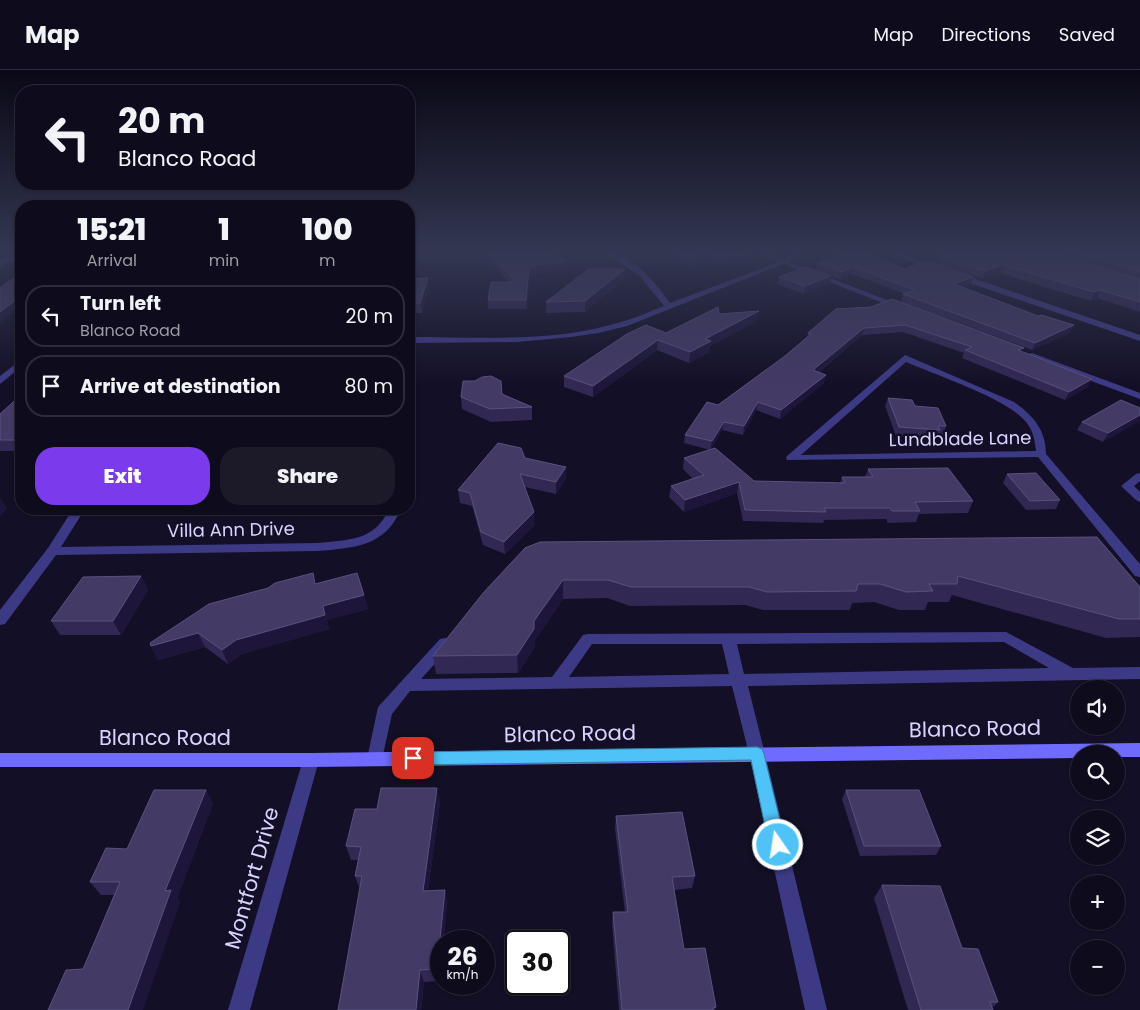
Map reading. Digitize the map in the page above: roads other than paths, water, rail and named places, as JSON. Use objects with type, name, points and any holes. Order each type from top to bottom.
[{"type":"main road","name":"Blanco Road","points":[[0,760],[311,760],[1140,750]]},
{"type":"street","points":[[661,297],[668,306]]},
{"type":"street","points":[[415,340],[564,337],[610,328],[692,297]]},
{"type":"street","points":[[876,297],[911,310]]},
{"type":"street","points":[[1020,297],[1140,338]]},
{"type":"street","points":[[1021,352],[1140,396]]},
{"type":"street","name":"Lundblade Lane","points":[[905,358],[1011,404],[1022,412],[1036,429],[1042,443],[1041,454],[791,458],[905,358]]},
{"type":"street","points":[[0,381],[15,367]]},
{"type":"street","points":[[1041,454],[1115,545],[1135,562],[1140,573]]},
{"type":"street","points":[[1140,476],[1127,486],[1140,498]]},
{"type":"street","points":[[0,620],[52,551],[75,515]]},
{"type":"street","name":"Villa Ann Drive","points":[[52,551],[307,547],[349,544],[376,536],[392,520],[393,515]]},
{"type":"street","points":[[1095,545],[1115,545]]},
{"type":"street","points":[[375,759],[384,712],[453,634]]},
{"type":"street","points":[[556,683],[588,639],[1006,637],[1071,674]]},
{"type":"street","points":[[728,638],[757,754],[816,1010]]},
{"type":"street","points":[[406,685],[1140,673]]},
{"type":"street","name":"Montfort Drive","points":[[239,1010],[311,760]]}]
